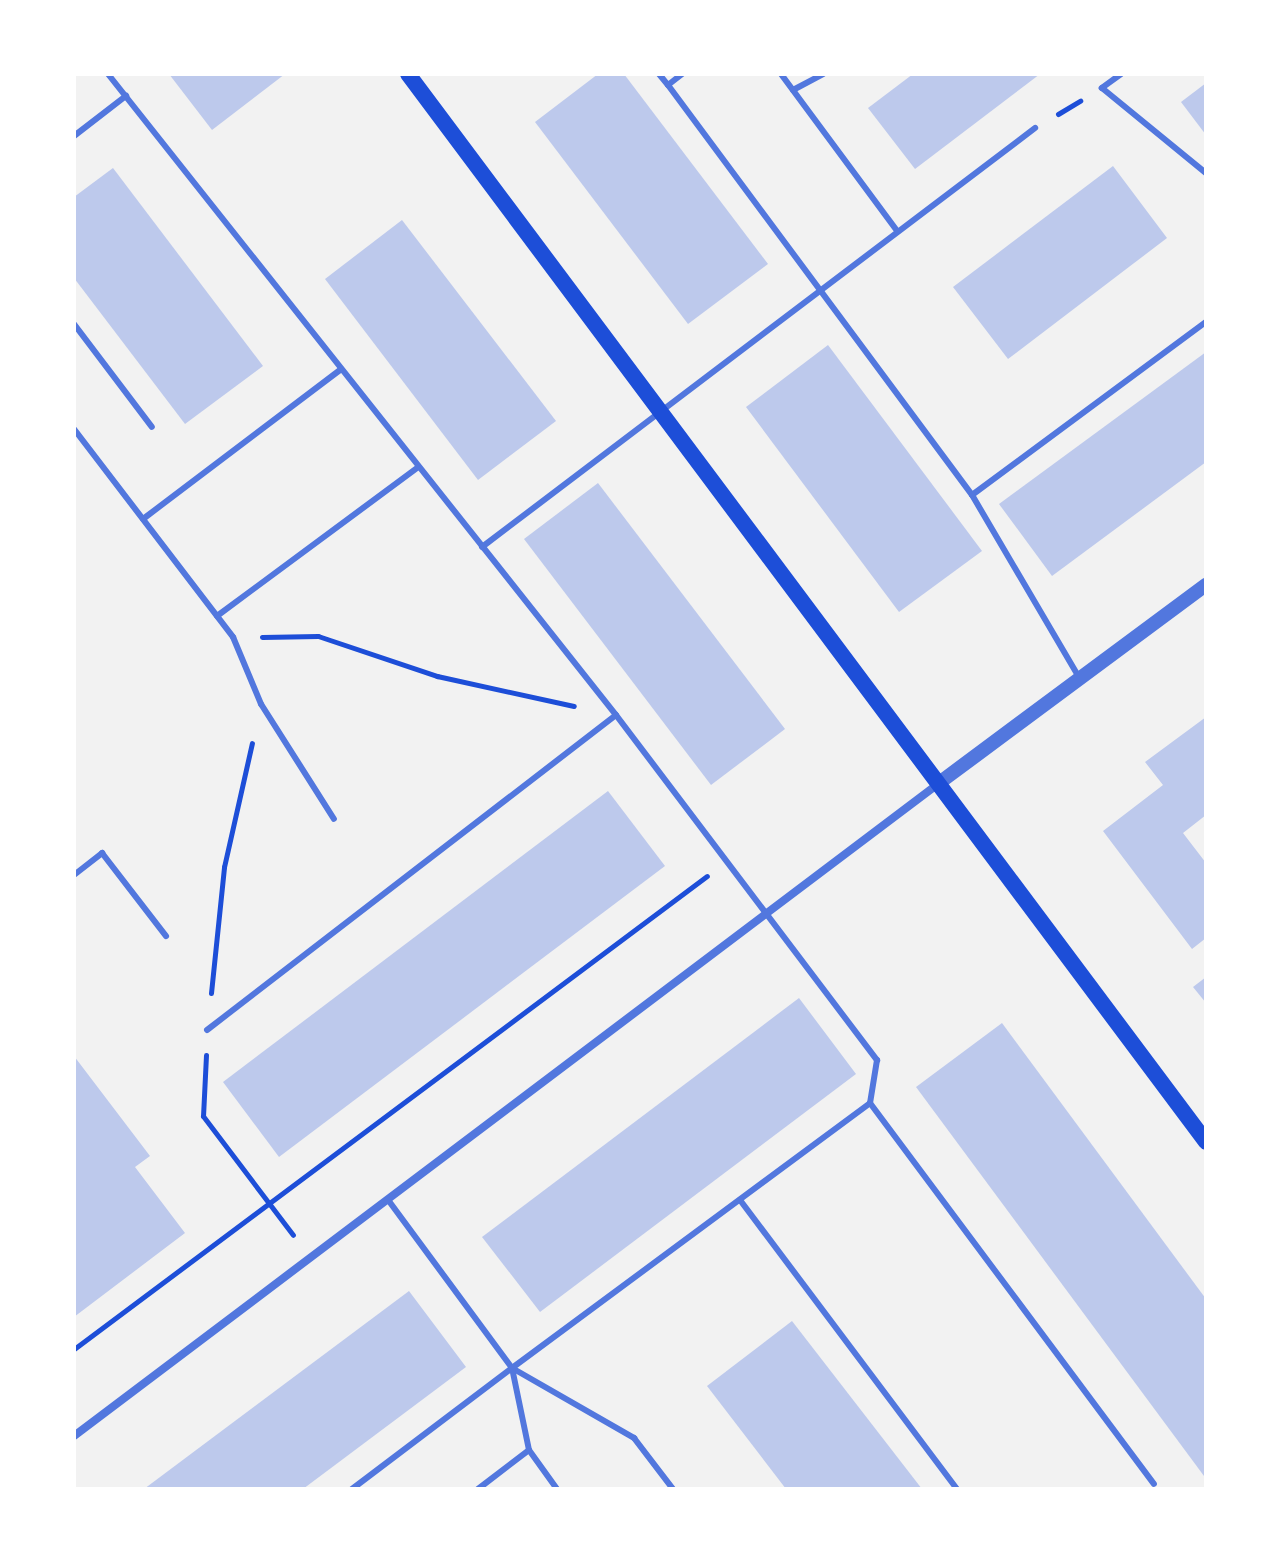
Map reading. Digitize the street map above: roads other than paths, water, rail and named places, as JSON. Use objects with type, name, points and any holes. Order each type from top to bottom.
[{"type":"main road","points":[[408,74],[1205,1138]]},
{"type":"street","points":[[75,1434],[1206,585]]},
{"type":"lane","points":[[108,74],[417,468],[616,715],[877,1060],[870,1103],[352,1489]]},
{"type":"lane","points":[[659,74],[972,495],[1080,679]]},
{"type":"lane","points":[[668,85],[682,74]]},
{"type":"lane","points":[[781,74],[897,231]]},
{"type":"lane","points":[[793,90],[823,74]]},
{"type":"lane","points":[[1121,74],[1102,88],[1206,173]]},
{"type":"lane","points":[[74,136],[126,96]]},
{"type":"lane","points":[[482,547],[1035,128]]},
{"type":"lane","points":[[972,495],[1206,322]]},
{"type":"lane","points":[[74,324],[152,427]]},
{"type":"lane","points":[[143,519],[340,370]]},
{"type":"lane","points":[[74,429],[233,637],[261,704],[334,819]]},
{"type":"lane","points":[[217,616],[417,468]]},
{"type":"lane","points":[[207,1030],[616,715]]},
{"type":"lane","points":[[74,875],[102,853],[166,936]]},
{"type":"lane","points":[[870,1103],[1154,1484]]},
{"type":"lane","points":[[388,1200],[512,1368],[634,1438],[673,1489]]},
{"type":"lane","points":[[740,1200],[957,1489]]},
{"type":"lane","points":[[512,1368],[529,1450],[557,1489]]},
{"type":"lane","points":[[478,1489],[529,1450]]}]
